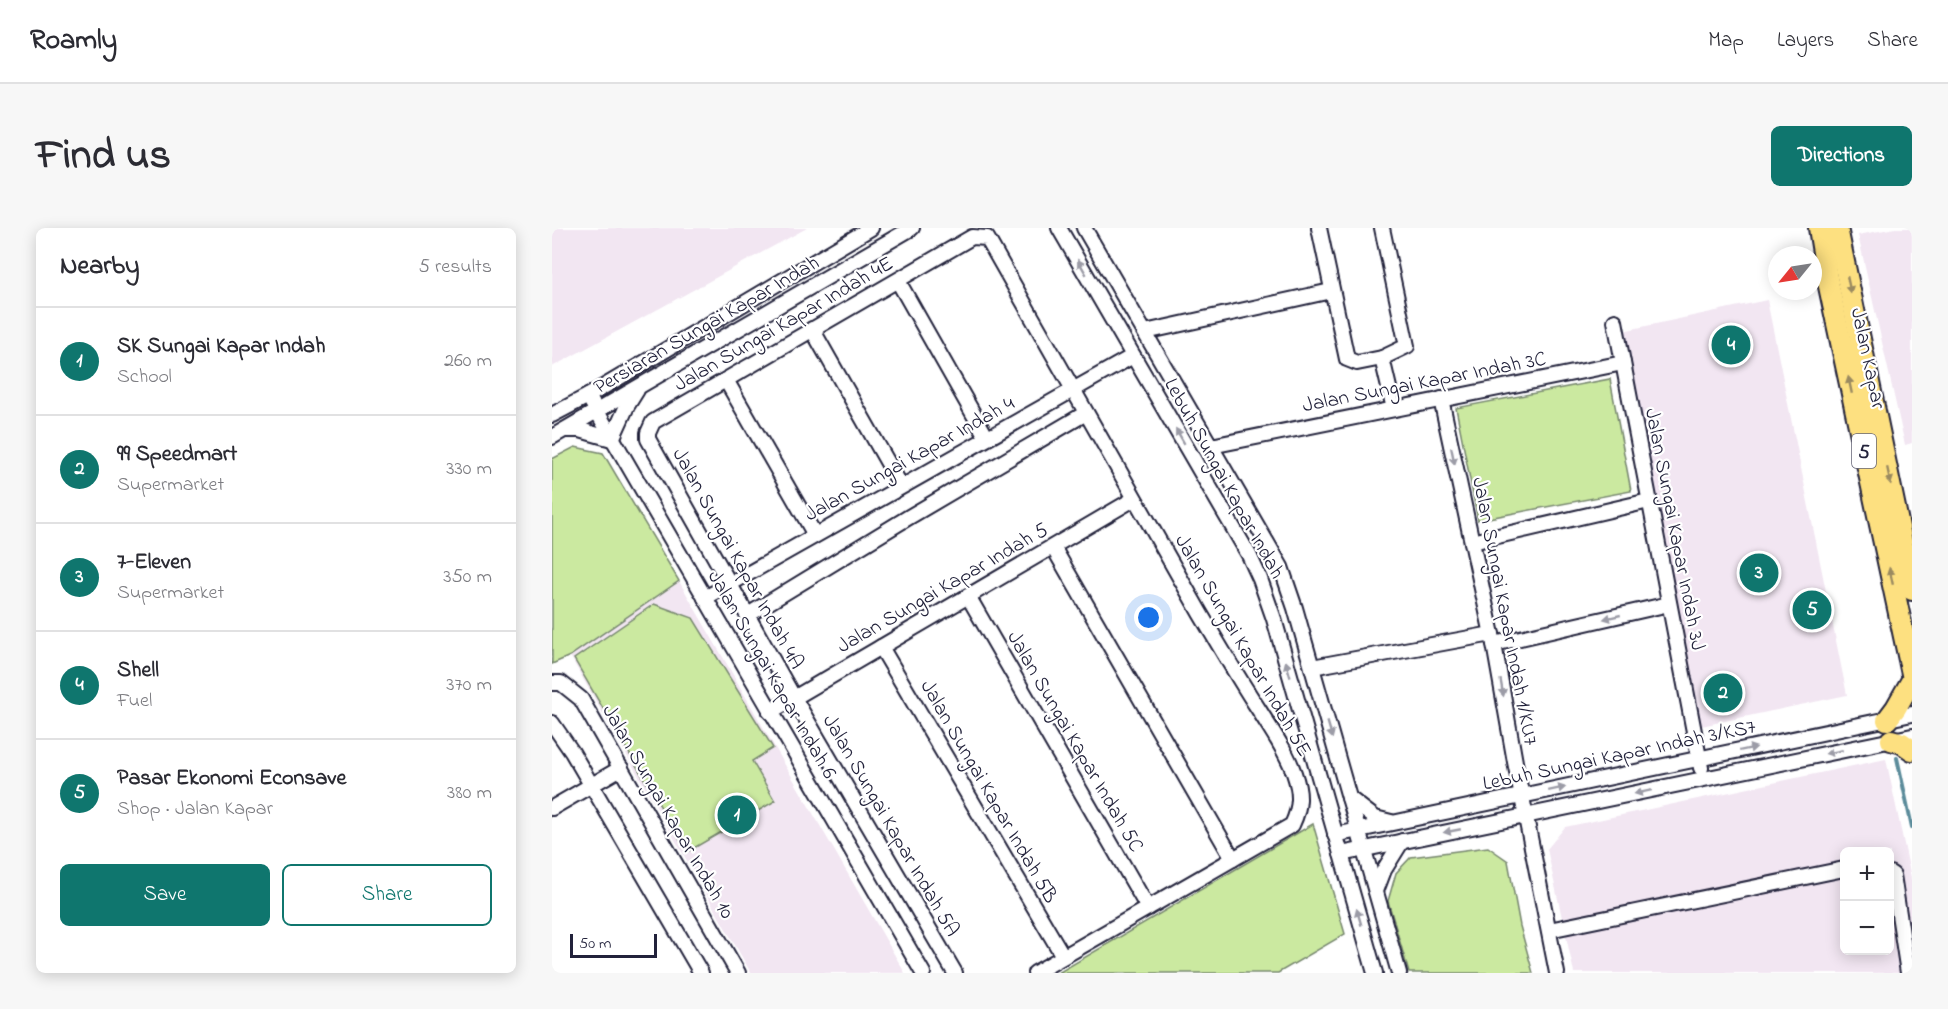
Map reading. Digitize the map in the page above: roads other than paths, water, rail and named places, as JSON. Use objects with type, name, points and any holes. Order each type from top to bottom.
[{"type":"highway","name":"Jalan Kapar","points":[[1819,228],[1827,278],[1912,674]]},
{"type":"highway","name":"Jalan Kapar","points":[[1838,228],[1906,535],[1912,590]]},
{"type":"highway","points":[[1887,720],[1912,680]]},
{"type":"highway","points":[[1891,740],[1902,743],[1912,750]]},
{"type":"street","name":"Persiaran Sungai Kapar Indah","points":[[552,415],[588,396],[871,228]]},
{"type":"street","name":"Persiaran Sungai Kapar Indah","points":[[552,437],[912,228]]},
{"type":"street","name":"Lebuh Sungai Kapar Indah","points":[[1059,228],[1243,545],[1260,579],[1274,618],[1375,973]]},
{"type":"street","name":"Lebuh Sungai Kapar Indah","points":[[1084,228],[1281,567],[1312,667],[1399,973]]},
{"type":"street","points":[[1319,228],[1344,352],[1347,359],[1357,363],[1382,358],[1407,346],[1382,228]]},
{"type":"street","name":"Jalan Sungai Kapar Indah 4E","points":[[648,439],[653,422],[972,237],[987,238],[1074,389]]},
{"type":"street","points":[[898,281],[987,438]]},
{"type":"street","points":[[1145,332],[1331,291]]},
{"type":"street","name":"Jalan Sungai Kapar Indah 3J","points":[[1615,321],[1703,779]]},
{"type":"street","points":[[812,329],[901,486]]},
{"type":"street","name":"Jalan Sungai Kapar Indah 4","points":[[705,598],[1133,356]]},
{"type":"street","points":[[1382,358],[1394,409]]},
{"type":"street","name":"Jalan Sungai Kapar Indah 3C","points":[[1211,447],[1623,363]]},
{"type":"street","points":[[726,380],[815,535]]},
{"type":"street","points":[[565,430],[580,430],[612,439],[627,406],[638,389]]},
{"type":"street","name":"Jalan Sungai Kapar Indah 5E","points":[[1035,973],[1292,825],[1299,810],[1299,792],[1294,771],[1280,743],[1225,655],[1134,499],[1074,389]]},
{"type":"street","name":"Jalan Sungai Kapar Indah 6","points":[[588,396],[923,973]]},
{"type":"street","name":"Jalan Sungai Kapar Indah 1/KU7","points":[[1441,399],[1493,639],[1557,973]]},
{"type":"street","points":[[748,615],[1086,412]]},
{"type":"street","name":"Jalan Sungai Kapar Indah 4A","points":[[648,439],[794,698]]},
{"type":"street","name":"Jalan Sungai Kapar Indah 5","points":[[770,712],[1134,499]]},
{"type":"street","points":[[1472,542],[1649,501]]},
{"type":"street","points":[[1053,547],[1233,859]]},
{"type":"street","name":"Jalan Sungai Kapar Indah 5C","points":[[968,596],[1148,908]]},
{"type":"street","points":[[1312,667],[1493,639],[1669,604]]},
{"type":"street","name":"Jalan Sungai Kapar Indah 5B","points":[[881,647],[1063,956]]},
{"type":"street","name":"Jalan Sungai Kapar Indah 10","points":[[552,683],[561,683],[581,699],[738,973]]},
{"type":"street","name":"Jalan Sungai Kapar Indah 5A","points":[[794,698],[955,973]]},
{"type":"street","name":"Lebuh Sungai Kapar Indah 3/KS7","points":[[1335,836],[1912,714]]},
{"type":"street","points":[[552,723],[701,973]]},
{"type":"street","name":"Lebuh Sungai Kapar Indah 3/KS7","points":[[1341,854],[1912,736]]},
{"type":"street","points":[[552,808],[621,768]]},
{"type":"street","points":[[1349,798],[1375,818],[1395,823]]},
{"type":"street","points":[[1376,891],[1384,870],[1402,841]]},
{"type":"street","points":[[1549,930],[1840,870]]},
{"type":"street","points":[[1894,882],[1908,973]]},
{"type":"waterway","points":[[1897,758],[1912,827]]},
{"type":"place","name":"Shell","points":[[1731,345]]},
{"type":"place","name":"7-Eleven","points":[[1759,573]]},
{"type":"place","name":"Pasar Ekonomi Econsave","points":[[1812,610]]},
{"type":"place","name":"99 Speedmart","points":[[1723,693]]},
{"type":"place","name":"SK Sungai Kapar Indah","points":[[737,815]]}]
